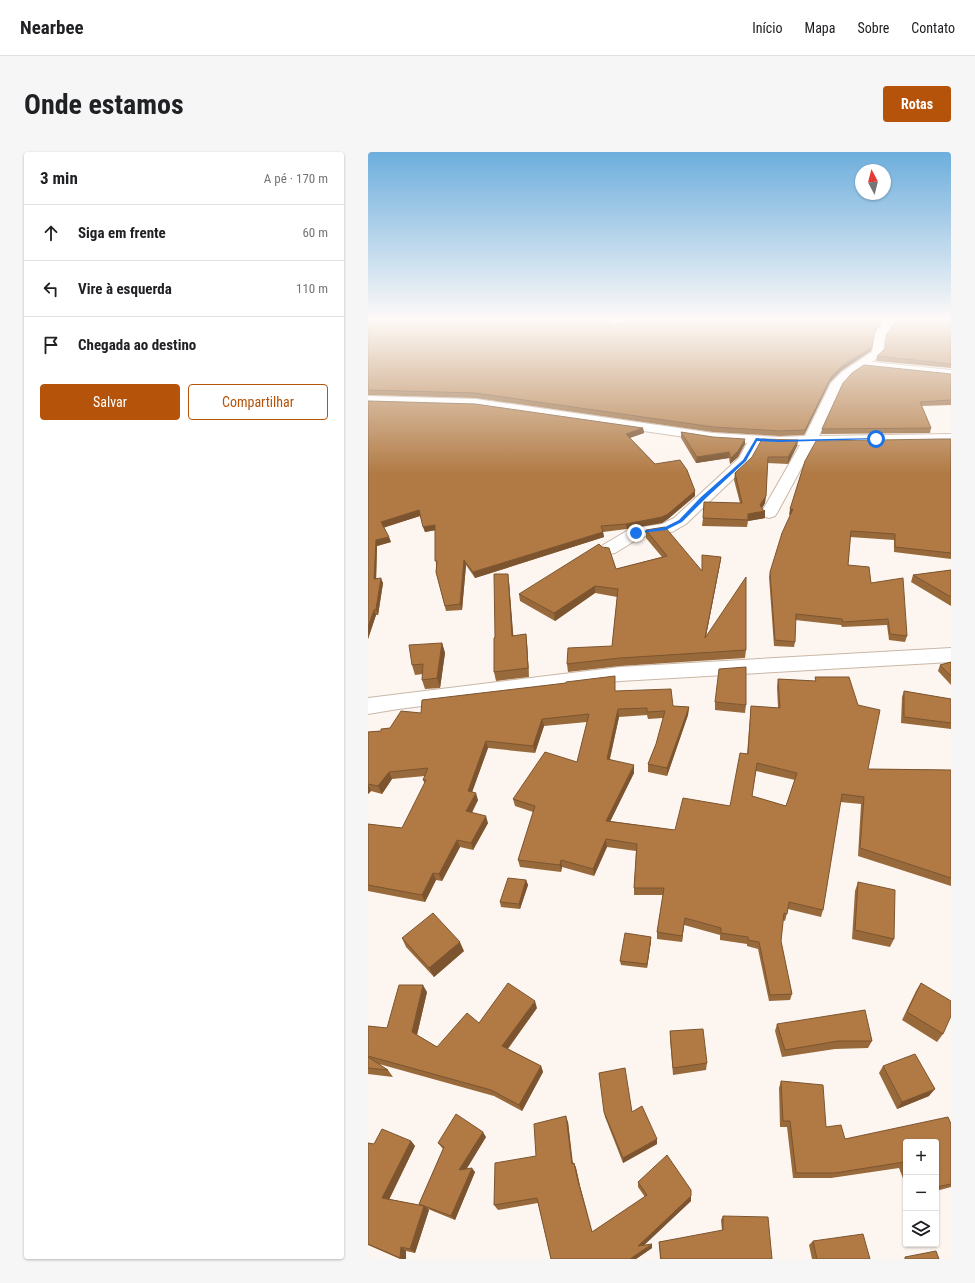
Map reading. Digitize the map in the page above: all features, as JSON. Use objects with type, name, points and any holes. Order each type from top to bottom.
[{"type":"street","points":[[769,513],[810,440],[835,386],[846,374],[851,371]]},
{"type":"street","points":[[921,371],[951,374]]},
{"type":"street","points":[[368,400],[476,403],[540,410],[713,437],[780,441],[951,438]]},
{"type":"street","points":[[609,549],[636,533],[666,528],[680,521],[745,460],[756,439]]},
{"type":"street","points":[[368,706],[620,674],[951,655]]},
{"type":"building","points":[[368,371],[837,371],[831,377],[805,430],[781,431],[713,427],[475,393],[368,390]]},
{"type":"building","points":[[856,371],[919,371],[951,374],[951,400],[920,402],[931,428],[822,429],[843,383]]},
{"type":"building","points":[[368,401],[475,404],[643,428],[626,434],[655,464],[680,460],[687,470],[695,491],[668,514],[662,517],[626,524],[601,526],[603,532],[473,572],[464,560],[460,604],[445,606],[436,572],[437,561],[435,561],[435,525],[423,527],[419,510],[381,522],[389,537],[376,540],[374,579],[381,578],[376,609],[374,610],[368,627]]},
{"type":"building","points":[[681,432],[713,437],[745,439],[738,451],[731,458],[729,452],[697,457]]},
{"type":"building","points":[[762,439],[798,440],[788,457],[768,457],[766,496],[760,505],[765,511],[748,514],[748,520],[703,518],[704,502],[742,503],[735,473],[752,457]]},
{"type":"building","points":[[951,439],[951,553],[895,547],[895,534],[851,531],[848,565],[869,567],[871,583],[903,578],[907,636],[890,634],[888,619],[843,622],[842,619],[796,614],[795,642],[775,640],[770,572],[782,533],[793,509],[790,509],[805,461],[816,441]]},
{"type":"building","points":[[665,527],[702,571],[702,555],[721,557],[705,638],[746,577],[746,650],[620,658],[567,664],[568,648],[612,646],[618,589],[595,586],[554,613],[519,594],[599,544],[602,547],[609,548],[616,569],[667,556],[646,530]]},
{"type":"building","points":[[951,570],[951,597],[913,575]]},
{"type":"building","points":[[494,574],[508,574],[512,636],[526,634],[528,668],[494,672]]},
{"type":"building","points":[[442,643],[437,678],[422,680],[423,664],[412,665],[409,645]]},
{"type":"building","points":[[951,662],[951,676],[940,665]]},
{"type":"building","points":[[746,667],[746,705],[715,702],[719,669]]},
{"type":"building","points":[[615,676],[615,691],[671,689],[673,706],[689,707],[667,768],[648,764],[656,744],[665,711],[647,712],[647,708],[618,709],[607,759],[634,765],[606,821],[675,830],[683,798],[730,806],[740,753],[748,754],[751,706],[780,708],[778,679],[816,681],[815,677],[849,677],[858,705],[880,710],[868,769],[951,770],[951,878],[860,848],[864,797],[842,794],[823,910],[789,902],[787,914],[784,913],[781,941],[792,994],[770,995],[759,942],[748,940],[748,937],[721,933],[721,928],[685,918],[682,936],[657,932],[664,888],[634,888],[637,844],[606,839],[593,869],[561,860],[560,865],[518,860],[535,806],[513,799],[545,752],[577,762],[589,714],[542,719],[533,746],[486,741],[468,791],[476,793],[466,811],[486,816],[471,843],[457,840],[439,874],[433,873],[422,895],[368,885],[368,824],[402,828],[426,780],[423,780],[428,768],[389,772],[378,786],[368,784],[368,732],[381,731],[381,729],[390,728],[401,711],[421,713],[422,700]],"holes":[[[757,763],[797,773],[786,806],[752,796]]]},
{"type":"building","points":[[904,691],[951,699],[951,723],[904,717]]},
{"type":"building","points":[[508,878],[526,880],[519,904],[500,902]]},
{"type":"building","points":[[858,882],[895,890],[894,939],[855,930]]},
{"type":"building","points":[[433,913],[460,942],[429,968],[402,938]]},
{"type":"building","points":[[625,933],[651,937],[647,964],[620,961]]},
{"type":"building","points":[[508,983],[535,1001],[502,1046],[541,1066],[519,1105],[491,1090],[368,1056],[368,1026],[387,1028],[399,985],[423,985],[412,1032],[437,1047],[467,1013],[479,1023]]},
{"type":"building","points":[[921,983],[951,1001],[951,1016],[943,1034],[907,1012]]},
{"type":"building","points":[[865,1010],[872,1041],[838,1041],[785,1050],[777,1024]]},
{"type":"building","points":[[703,1029],[707,1063],[673,1068],[670,1031]]},
{"type":"building","points":[[915,1054],[935,1089],[902,1102],[883,1066]]},
{"type":"building","points":[[368,1057],[388,1070],[368,1068]]},
{"type":"building","points":[[625,1068],[632,1112],[642,1106],[657,1139],[623,1158],[604,1112],[599,1073]]},
{"type":"building","points":[[781,1081],[823,1085],[826,1127],[841,1125],[845,1139],[948,1117],[951,1124],[951,1184],[939,1186],[939,1139],[903,1139],[903,1162],[835,1173],[796,1173],[790,1121],[783,1121]]},
{"type":"building","points":[[456,1114],[483,1132],[459,1170],[472,1168],[451,1216],[419,1204],[444,1147],[438,1143]]},
{"type":"building","points":[[566,1116],[572,1164],[574,1163],[592,1232],[647,1195],[638,1182],[667,1155],[691,1190],[691,1196],[638,1246],[652,1244],[630,1259],[551,1259],[537,1198],[494,1205],[495,1163],[536,1156],[534,1124]]},
{"type":"building","points":[[382,1129],[411,1141],[382,1198],[424,1206],[410,1249],[401,1247],[400,1258],[368,1244],[368,1143],[374,1144]]},
{"type":"building","points":[[723,1216],[768,1217],[772,1259],[661,1259],[659,1242],[723,1230]]},
{"type":"building","points":[[863,1234],[870,1259],[817,1259],[813,1241]]},
{"type":"building","points":[[936,1251],[939,1259],[905,1259],[905,1257]]},
{"type":"route","points":[[636,533],[666,528],[680,521],[745,460],[756,439],[780,441],[876,439]]}]
